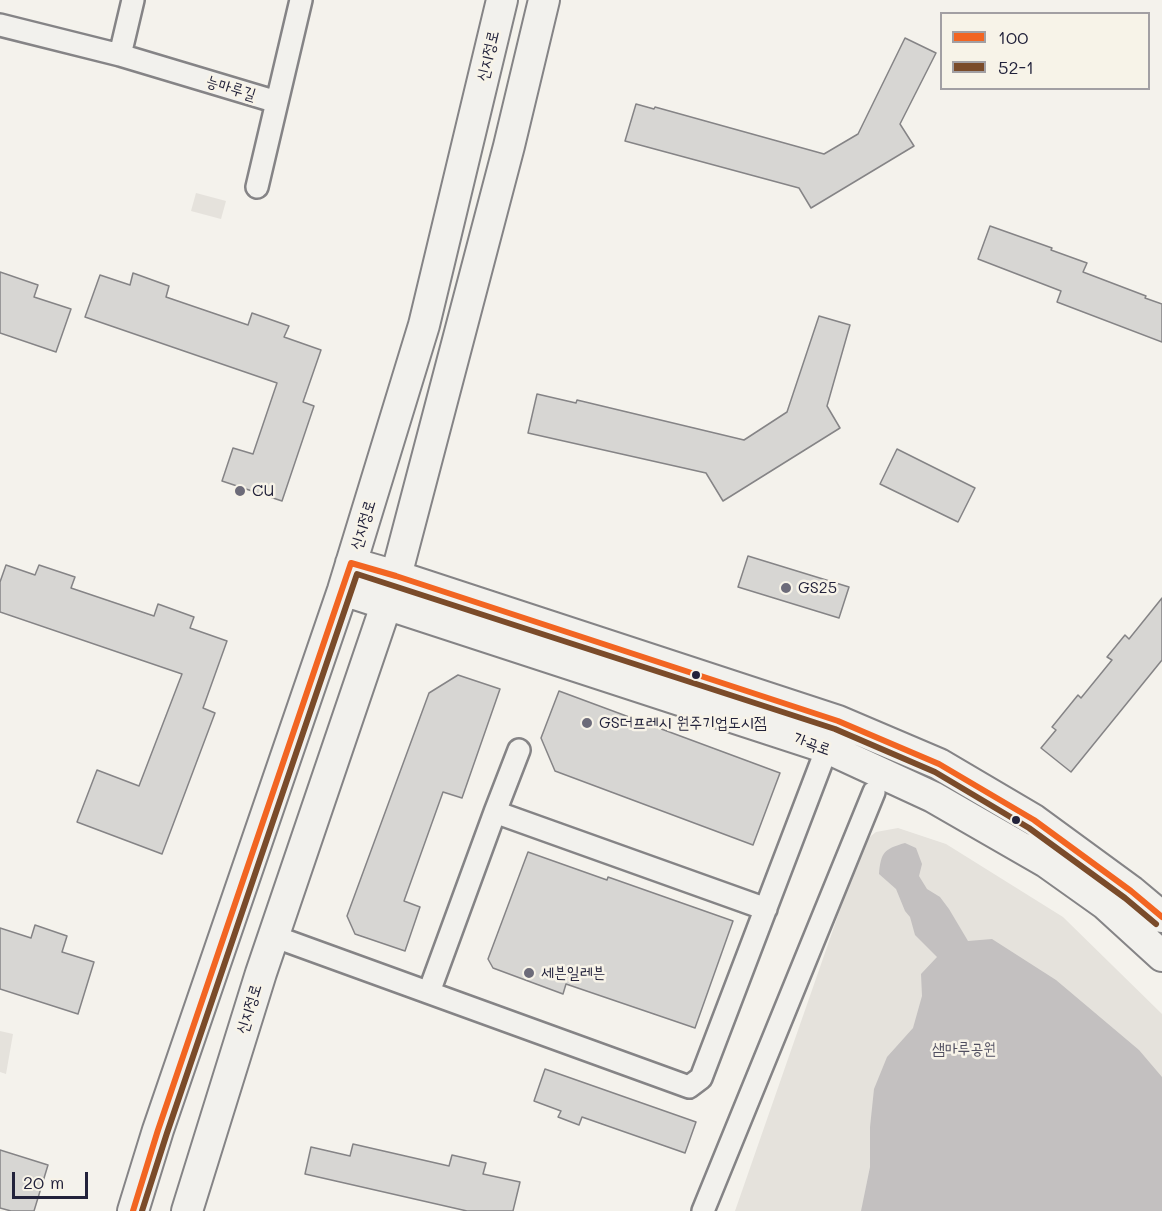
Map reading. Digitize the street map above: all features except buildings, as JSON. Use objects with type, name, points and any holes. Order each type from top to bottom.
[{"type":"street","points":[[120,55],[133,0]]},
{"type":"street","name":"능마루길","points":[[0,25],[120,55],[277,102],[301,0]]},
{"type":"street","name":"신지정로","points":[[133,1211],[158,1130],[347,577],[424,325],[502,0]]},
{"type":"street","points":[[396,576],[503,169],[544,0]]},
{"type":"street","points":[[257,187],[277,102]]},
{"type":"street","name":"신지정로","points":[[187,1211],[273,936],[396,576]]},
{"type":"street","name":"가곡로","points":[[347,577],[396,576],[838,721],[939,764],[1034,820],[1131,891],[1162,917]]},
{"type":"street","name":"가곡로","points":[[347,577],[386,605],[826,748],[933,797],[1046,862],[1105,904],[1162,956]]},
{"type":"street","points":[[273,936],[689,1087],[701,1078],[838,721]]},
{"type":"street","points":[[429,992],[519,750]]},
{"type":"street","points":[[703,1211],[874,792]]},
{"type":"street","points":[[495,812],[766,909]]},
{"type":"shaded area","points":[[196,193],[226,201],[221,219],[191,211]]},
{"type":"shaded area","name":"샘마루공원","points":[[898,828],[946,844],[1063,917],[1162,1014],[1162,1211],[735,1211],[842,904],[855,849],[876,832]]},
{"type":"shaded area","points":[[905,843],[916,848],[922,864],[919,876],[927,889],[940,897],[968,941],[992,939],[1056,980],[1139,1050],[1162,1077],[1162,1211],[861,1211],[870,1167],[870,1127],[874,1089],[887,1057],[913,1028],[922,996],[921,974],[937,957],[915,935],[910,917],[896,889],[879,874],[885,852]]},
{"type":"shaded area","points":[[0,1031],[13,1034],[6,1074],[0,1072]]},
{"type":"transit line","name":"100","points":[[133,1211],[158,1130],[351,563],[838,721],[939,764],[1034,820],[1131,891],[1162,917]]},
{"type":"transit line","name":"52-1","points":[[142,1211],[357,574],[835,729],[935,772],[1029,828],[1125,898],[1156,924]]},
{"type":"place","name":"CU","points":[[240,491]]},
{"type":"place","name":"GS25","points":[[786,588]]},
{"type":"place","name":"GS더프레시 원주기업도시점","points":[[587,723]]},
{"type":"place","name":"세븐일레븐","points":[[529,973]]}]
